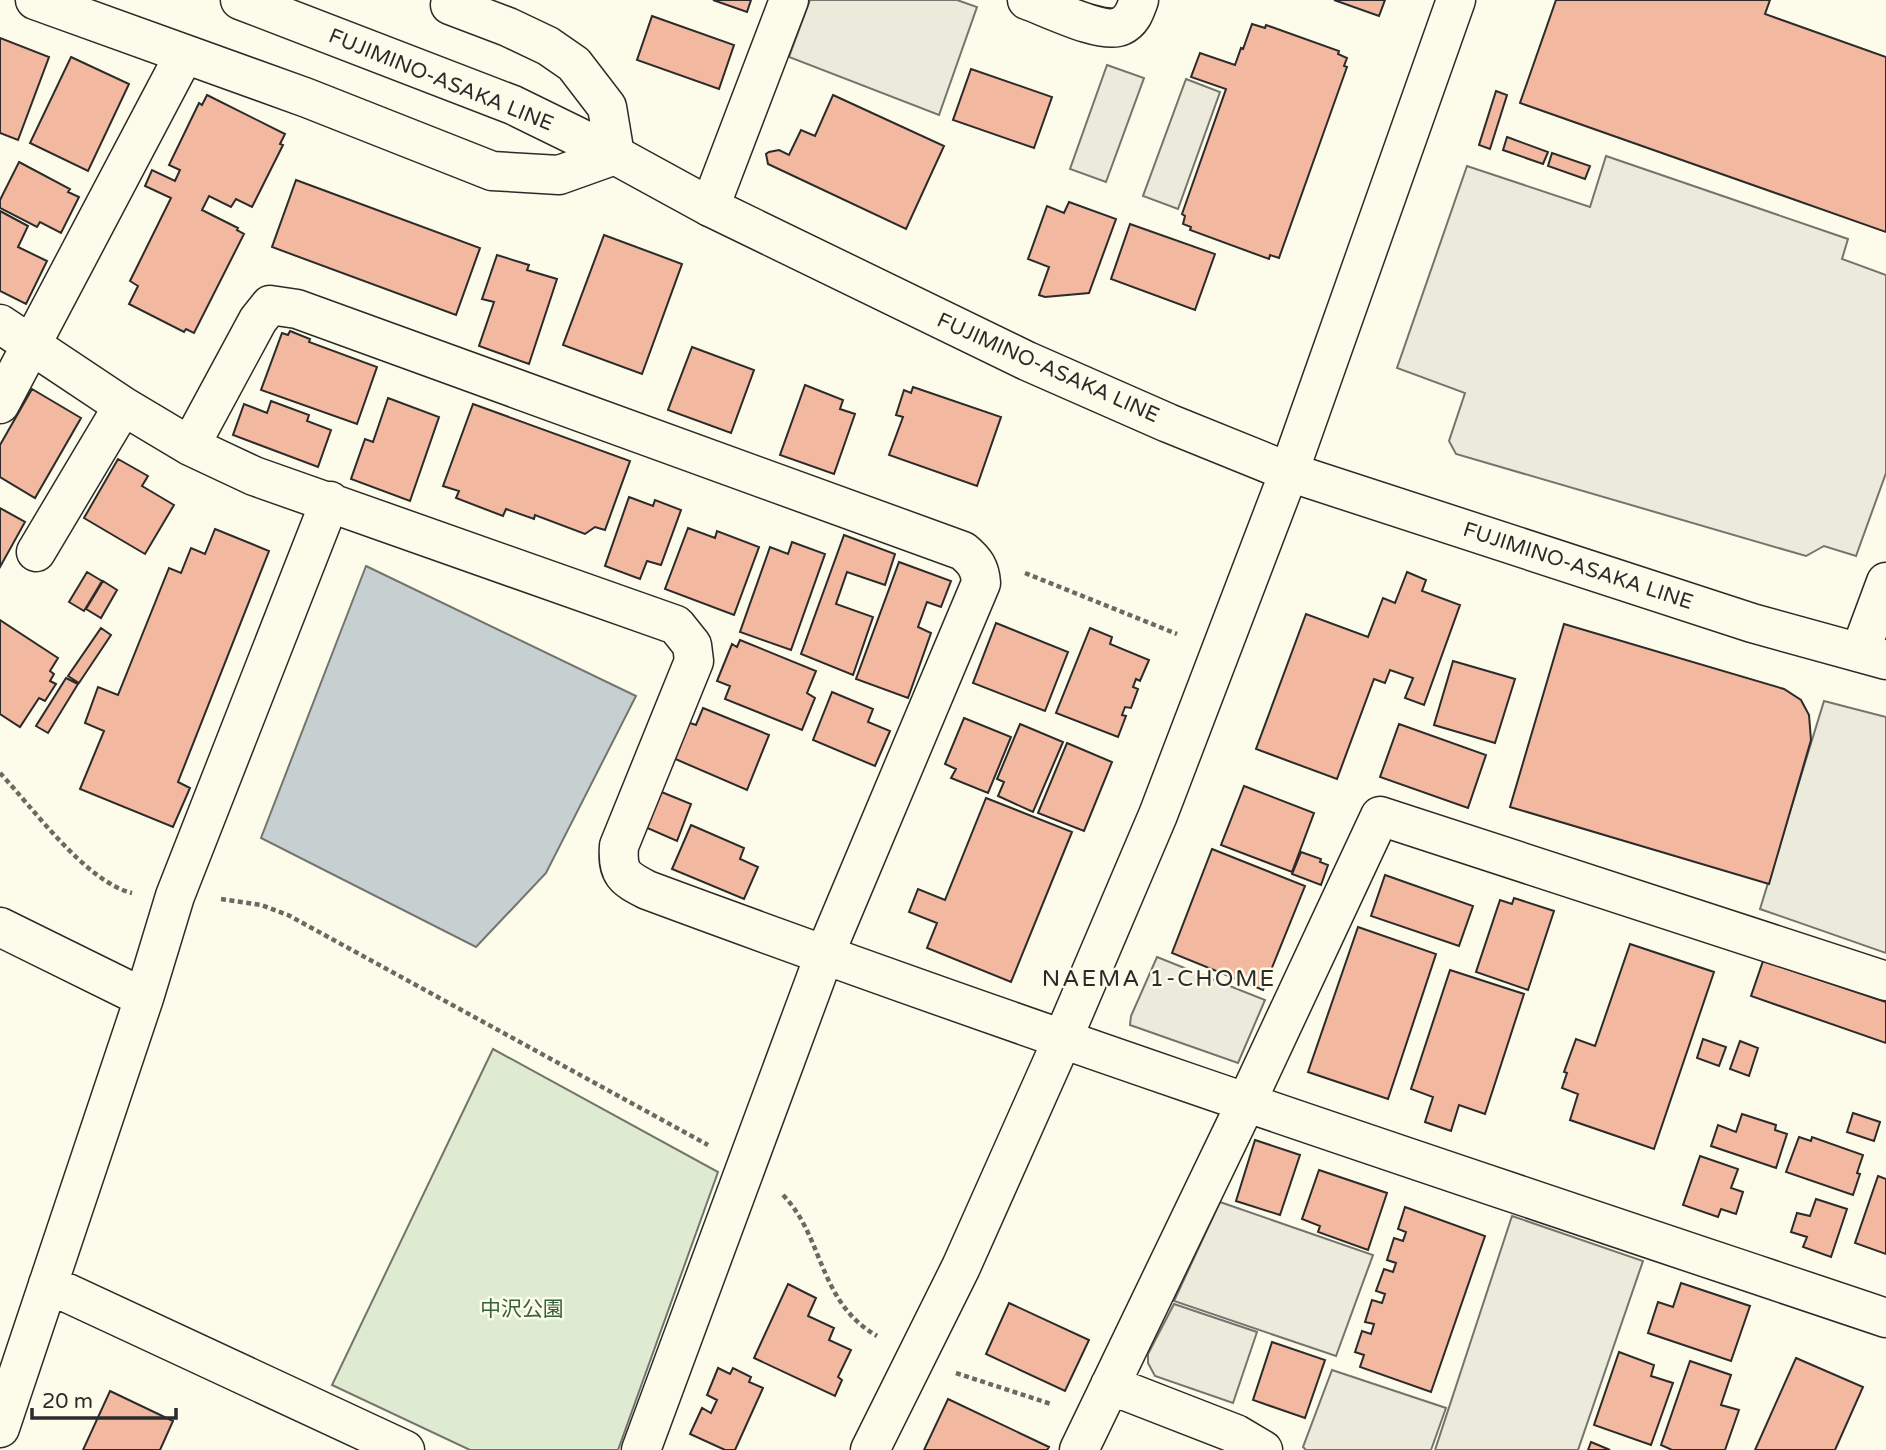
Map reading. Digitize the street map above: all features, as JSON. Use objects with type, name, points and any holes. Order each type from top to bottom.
[{"type":"street","points":[[35,0],[307,97],[492,171],[559,176],[615,155],[607,107],[574,64],[548,46],[446,2]]},
{"type":"street","name":"FUJIMINO-ASAKA LINE","points":[[240,0],[513,105],[615,155],[710,207],[1027,361],[1289,472],[1752,623],[1873,656]]},
{"type":"street","points":[[710,207],[789,0]]},
{"type":"street","points":[[1027,0],[1108,30],[1122,26],[1134,16],[1139,0]]},
{"type":"street","points":[[870,1450],[961,1267],[1063,1038],[1158,814],[1289,472],[1456,0]]},
{"type":"street","points":[[0,404],[15,334],[184,55]]},
{"type":"street","points":[[190,446],[258,320],[270,305],[298,309],[963,551],[975,561],[981,572],[981,583],[824,956],[641,1450]]},
{"type":"street","points":[[15,334],[123,406],[190,446],[254,476],[676,625],[692,645],[694,661],[620,846],[618,862],[626,879],[647,890],[824,956],[1246,1103],[1886,1318]]},
{"type":"street","points":[[36,552],[123,406]]},
{"type":"street","points":[[0,1428],[144,998],[175,896],[330,502]]},
{"type":"street","points":[[1873,656],[1886,582]]},
{"type":"street","points":[[1079,1450],[1380,816],[1886,981]]},
{"type":"street","points":[[0,927],[144,998]]},
{"type":"street","points":[[48,1284],[405,1450]]},
{"type":"street","points":[[1110,1385],[1236,1434],[1263,1450]]},
{"type":"path","points":[[981,572],[1010,566],[1177,634]]},
{"type":"path","points":[[0,773],[96,876],[121,890],[140,895]]},
{"type":"path","points":[[219,899],[261,905],[288,915],[712,1147]]},
{"type":"path","points":[[775,1186],[797,1209],[838,1300],[855,1320],[880,1338]]},
{"type":"path","points":[[955,1372],[1059,1407]]},
{"type":"green space","name":"中沢公園","points":[[493,1049],[718,1172],[618,1450],[470,1450],[332,1385]]},
{"type":"shaded area","points":[[810,0],[957,0],[977,7],[939,115],[789,57]]},
{"type":"shaded area","points":[[1107,65],[1144,78],[1106,182],[1070,169]]},
{"type":"shaded area","points":[[1186,79],[1220,92],[1178,209],[1143,196]]},
{"type":"shaded area","points":[[1606,156],[1848,239],[1842,259],[1886,275],[1886,473],[1856,556],[1824,546],[1806,556],[1456,454],[1449,441],[1465,393],[1397,368],[1467,166],[1590,207]]},
{"type":"shaded area","points":[[366,566],[636,696],[546,873],[476,947],[261,838]]},
{"type":"shaded area","points":[[1824,701],[1886,717],[1886,953],[1760,909]]},
{"type":"shaded area","points":[[1157,957],[1265,1000],[1238,1063],[1130,1025],[1131,1016]]},
{"type":"shaded area","points":[[1220,1202],[1373,1255],[1336,1356],[1174,1301]]},
{"type":"shaded area","points":[[1512,1216],[1643,1261],[1578,1450],[1435,1450]]},
{"type":"shaded area","points":[[1174,1304],[1257,1332],[1233,1403],[1155,1376],[1148,1363],[1148,1354]]},
{"type":"shaded area","points":[[1332,1370],[1446,1408],[1431,1450],[1306,1450],[1303,1447]]},
{"type":"building","points":[[713,0],[751,0],[747,12]]},
{"type":"building","points":[[1334,0],[1385,0],[1379,16]]},
{"type":"building","points":[[1556,0],[1770,0],[1765,14],[1886,57],[1886,232],[1520,103]]},
{"type":"building","points":[[652,16],[734,45],[719,89],[637,60]]},
{"type":"building","points":[[1252,24],[1265,28],[1266,25],[1339,51],[1338,54],[1347,58],[1344,66],[1347,67],[1279,258],[1270,255],[1269,259],[1190,230],[1191,227],[1183,224],[1185,216],[1182,214],[1226,89],[1191,77],[1200,53],[1235,65]]},
{"type":"building","points":[[0,38],[49,57],[18,140],[0,133]]},
{"type":"building","points":[[71,57],[129,84],[88,171],[30,143]]},
{"type":"building","points":[[971,69],[1052,97],[1034,148],[953,120]]},
{"type":"building","points":[[1496,91],[1507,95],[1490,149],[1479,145]]},
{"type":"building","points":[[207,95],[285,134],[280,144],[283,145],[252,207],[236,199],[231,207],[209,196],[202,210],[238,228],[237,230],[244,234],[194,333],[186,329],[184,332],[129,304],[138,286],[130,281],[171,198],[145,186],[152,170],[175,181],[180,170],[169,165],[199,103],[202,105]]},
{"type":"building","points":[[833,95],[944,146],[906,229],[768,164],[766,154],[769,152],[779,150],[789,155],[801,130],[815,136]]},
{"type":"building","points":[[1507,137],[1548,152],[1543,164],[1503,150]]},
{"type":"building","points":[[1552,153],[1590,166],[1585,179],[1548,166]]},
{"type":"building","points":[[19,162],[70,189],[68,192],[79,197],[61,233],[40,222],[37,227],[0,208],[0,200]]},
{"type":"building","points":[[296,180],[480,248],[456,315],[272,247]]},
{"type":"building","points":[[1069,202],[1116,219],[1089,293],[1045,297],[1039,295],[1049,267],[1028,259],[1047,206],[1064,213]]},
{"type":"building","points":[[0,211],[28,226],[18,247],[47,261],[26,304],[0,291]]},
{"type":"building","points":[[1130,224],[1215,254],[1195,310],[1111,279]]},
{"type":"building","points":[[604,235],[682,264],[642,374],[563,345]]},
{"type":"building","points":[[497,255],[529,265],[527,270],[557,279],[529,364],[479,346],[494,302],[482,299]]},
{"type":"building","points":[[290,331],[310,339],[309,342],[377,367],[357,424],[261,390],[282,333],[288,335]]},
{"type":"building","points":[[692,347],[754,370],[731,433],[668,410]]},
{"type":"building","points":[[805,385],[843,400],[840,409],[855,414],[834,474],[780,455]]},
{"type":"building","points":[[913,387],[1001,417],[977,486],[889,455],[903,417],[896,415],[904,390],[911,393]]},
{"type":"building","points":[[32,389],[81,418],[35,498],[0,477],[0,445]]},
{"type":"building","points":[[388,398],[439,417],[410,501],[351,479],[365,439],[373,442]]},
{"type":"building","points":[[271,401],[309,415],[307,421],[331,430],[318,467],[233,435],[244,404],[267,413]]},
{"type":"building","points":[[473,404],[630,461],[605,530],[595,527],[585,534],[535,515],[534,519],[506,509],[503,516],[456,498],[459,491],[443,486]]},
{"type":"building","points":[[118,459],[148,476],[142,486],[174,505],[145,554],[84,518]]},
{"type":"building","points":[[629,497],[653,506],[655,500],[681,510],[661,565],[647,561],[640,579],[605,566]]},
{"type":"building","points":[[0,508],[25,522],[0,567]]},
{"type":"building","points":[[688,528],[715,538],[717,531],[759,547],[734,615],[665,589]]},
{"type":"building","points":[[215,529],[269,551],[178,782],[190,788],[173,827],[80,789],[104,731],[85,723],[98,687],[118,695],[169,568],[181,573],[191,548],[205,554]]},
{"type":"building","points":[[844,535],[895,554],[885,585],[847,572],[836,604],[873,617],[853,675],[801,654]]},
{"type":"building","points":[[792,542],[825,554],[791,650],[740,632],[770,547],[788,554]]},
{"type":"building","points":[[899,562],[951,581],[941,607],[927,602],[918,627],[931,633],[908,698],[856,679]]},
{"type":"building","points":[[87,572],[102,581],[84,611],[69,602]]},
{"type":"building","points":[[1407,572],[1426,580],[1422,591],[1460,605],[1424,705],[1405,698],[1413,678],[1390,670],[1385,683],[1374,679],[1337,779],[1256,749],[1306,614],[1368,637],[1383,598],[1395,603]]},
{"type":"building","points":[[103,581],[117,590],[101,618],[86,609]]},
{"type":"building","points":[[0,620],[58,658],[50,671],[54,674],[50,681],[56,684],[45,701],[39,698],[20,727],[0,714]]},
{"type":"building","points":[[996,623],[1068,652],[1045,711],[973,683]]},
{"type":"building","points":[[1564,624],[1784,689],[1801,700],[1809,715],[1811,740],[1769,884],[1510,807]]},
{"type":"building","points":[[101,628],[111,635],[79,683],[68,676]]},
{"type":"building","points":[[1090,628],[1112,637],[1110,644],[1149,660],[1140,681],[1136,679],[1133,687],[1138,689],[1131,708],[1125,707],[1122,715],[1126,716],[1118,737],[1056,713]]},
{"type":"building","points":[[740,640],[816,671],[807,693],[815,698],[802,730],[725,699],[730,686],[717,681],[732,644],[737,647]]},
{"type":"building","points":[[1453,661],[1515,679],[1495,743],[1434,725]]},
{"type":"building","points":[[66,678],[78,684],[48,733],[36,726]]},
{"type":"building","points":[[832,692],[873,709],[868,722],[890,731],[875,766],[813,740]]},
{"type":"building","points":[[703,708],[769,735],[747,790],[673,758],[687,722],[696,725]]},
{"type":"building","points":[[964,718],[1011,737],[988,793],[951,778],[956,769],[945,764]]},
{"type":"building","points":[[1020,724],[1063,742],[1033,812],[998,796],[1004,782],[997,779]]},
{"type":"building","points":[[1399,724],[1486,755],[1468,808],[1380,777]]},
{"type":"building","points":[[1067,743],[1112,762],[1084,831],[1038,813]]},
{"type":"building","points":[[1244,786],[1314,813],[1292,872],[1221,845]]},
{"type":"building","points":[[659,791],[691,804],[677,841],[645,827]]},
{"type":"building","points":[[986,798],[1072,832],[1011,982],[927,948],[937,923],[909,912],[918,889],[945,900]]},
{"type":"building","points":[[691,825],[744,848],[740,859],[758,867],[744,899],[672,869]]},
{"type":"building","points":[[1212,849],[1305,886],[1263,990],[1172,953]]},
{"type":"building","points":[[1301,852],[1321,859],[1320,862],[1328,865],[1321,885],[1292,874]]},
{"type":"building","points":[[1385,875],[1473,906],[1459,946],[1371,916]]},
{"type":"building","points":[[1514,898],[1554,911],[1528,990],[1476,972],[1500,900],[1512,904]]},
{"type":"building","points":[[1358,927],[1436,954],[1388,1099],[1308,1072]]},
{"type":"building","points":[[1630,944],[1714,972],[1654,1149],[1570,1120],[1578,1094],[1562,1088],[1567,1073],[1564,1072],[1576,1039],[1595,1046]]},
{"type":"building","points":[[1763,961],[1886,1002],[1886,1043],[1751,996]]},
{"type":"building","points":[[1450,970],[1524,994],[1485,1114],[1459,1105],[1451,1131],[1425,1122],[1433,1097],[1411,1089]]},
{"type":"building","points":[[1703,1039],[1726,1047],[1719,1066],[1697,1058]]},
{"type":"building","points":[[1740,1041],[1758,1048],[1749,1076],[1730,1069]]},
{"type":"building","points":[[1853,1113],[1880,1122],[1874,1141],[1847,1132]]},
{"type":"building","points":[[1742,1114],[1776,1125],[1775,1130],[1787,1134],[1776,1168],[1711,1146],[1718,1125],[1736,1132]]},
{"type":"building","points":[[1799,1137],[1811,1141],[1812,1137],[1863,1155],[1853,1195],[1786,1172]]},
{"type":"building","points":[[1255,1140],[1300,1155],[1280,1215],[1236,1201]]},
{"type":"building","points":[[1700,1156],[1738,1169],[1731,1188],[1743,1192],[1736,1214],[1721,1209],[1718,1217],[1683,1205]]},
{"type":"building","points":[[1319,1170],[1387,1193],[1368,1250],[1318,1232],[1320,1226],[1302,1219]]},
{"type":"building","points":[[1878,1176],[1886,1179],[1886,1254],[1855,1243]]},
{"type":"building","points":[[1816,1199],[1847,1209],[1831,1257],[1803,1247],[1807,1237],[1791,1232],[1797,1213],[1810,1216]]},
{"type":"building","points":[[1405,1207],[1485,1236],[1431,1392],[1360,1367],[1364,1355],[1355,1352],[1362,1331],[1371,1334],[1374,1324],[1365,1322],[1372,1300],[1382,1303],[1385,1294],[1376,1291],[1384,1269],[1393,1272],[1396,1263],[1387,1260],[1394,1238],[1403,1241],[1406,1232],[1398,1229]]},
{"type":"building","points":[[1681,1283],[1750,1306],[1731,1361],[1648,1333],[1658,1302],[1673,1307]]},
{"type":"building","points":[[788,1284],[816,1298],[808,1316],[834,1328],[829,1340],[851,1350],[838,1377],[842,1380],[835,1396],[754,1358]]},
{"type":"building","points":[[1009,1303],[1089,1340],[1065,1391],[986,1354]]},
{"type":"building","points":[[1272,1342],[1325,1360],[1305,1418],[1253,1400]]},
{"type":"building","points":[[1619,1352],[1654,1365],[1651,1376],[1673,1383],[1651,1445],[1594,1425]]},
{"type":"building","points":[[1796,1358],[1863,1387],[1835,1450],[1755,1450]]},
{"type":"building","points":[[1690,1361],[1731,1375],[1721,1405],[1739,1410],[1725,1450],[1672,1450],[1661,1445]]},
{"type":"building","points":[[718,1368],[730,1374],[733,1368],[751,1377],[749,1382],[763,1388],[735,1450],[725,1450],[690,1434],[702,1408],[711,1413],[717,1400],[707,1395]]},
{"type":"building","points":[[110,1391],[173,1421],[160,1450],[83,1450]]},
{"type":"building","points":[[948,1399],[1049,1447],[1047,1450],[924,1450]]},
{"type":"building","points":[[1591,1442],[1610,1450],[1588,1450]]},
{"type":"district","name":"NAEMA 1-CHOME","points":[[1159,979]]}]
